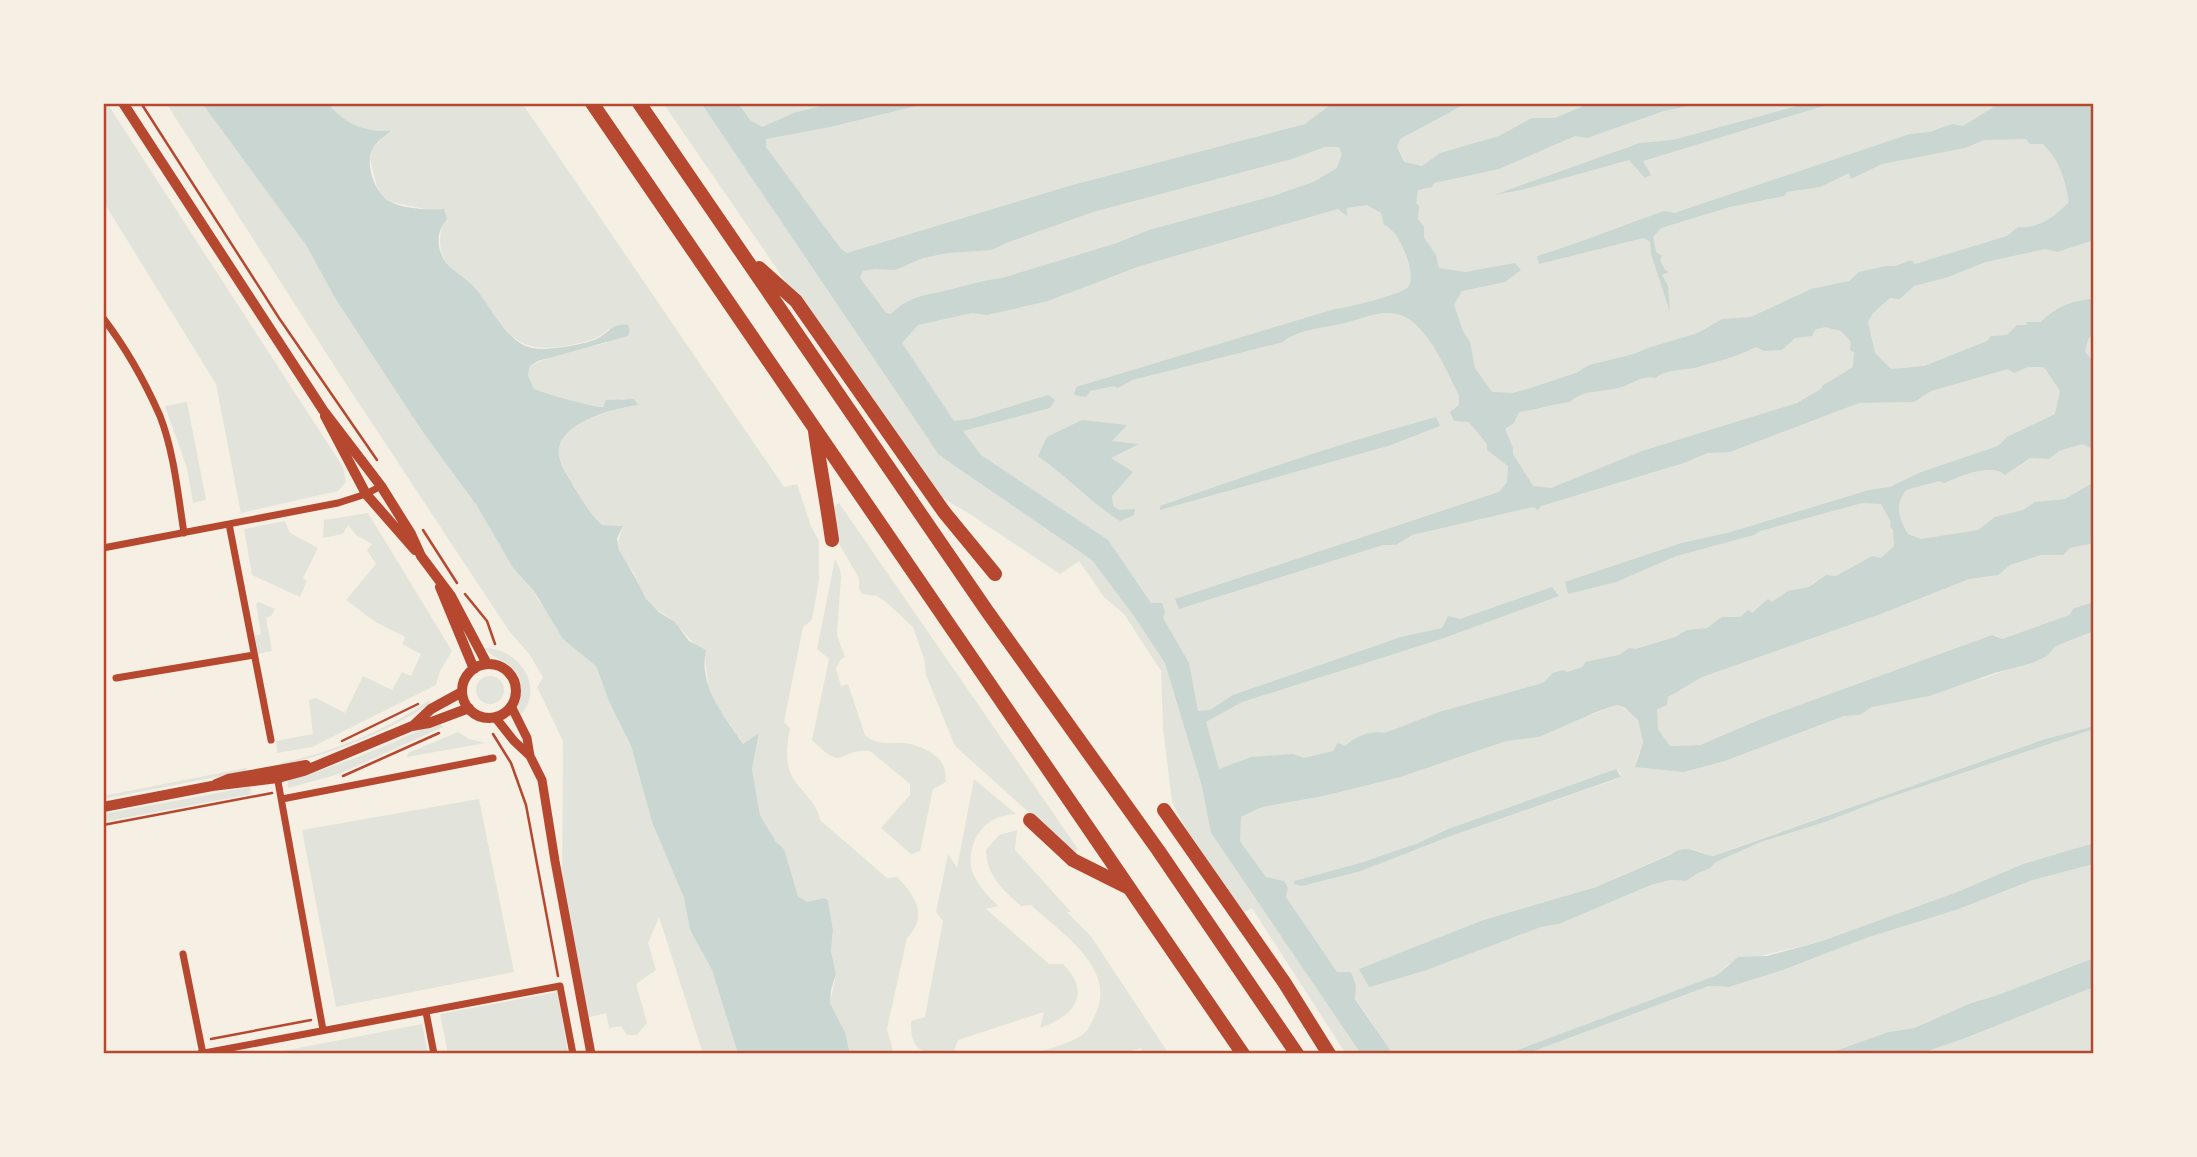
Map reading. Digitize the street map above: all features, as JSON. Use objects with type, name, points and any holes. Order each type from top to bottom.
[{"type":"highway","points":[[592,103],[1243,1054]]},
{"type":"highway","points":[[639,103],[987,611],[1158,849],[1297,1054]]},
{"type":"highway","points":[[742,253],[796,300],[936,502],[995,574]]},
{"type":"highway","points":[[815,429],[832,540]]},
{"type":"highway","points":[[1164,810],[1329,1054]]},
{"type":"highway","points":[[1030,820],[1073,860],[1130,888]]},
{"type":"main road","points":[[127,107],[323,410],[381,486],[411,534],[421,556],[451,596],[487,664]]},
{"type":"main road","points":[[323,410],[328,426],[366,494],[388,522],[421,556]]},
{"type":"main road","points":[[438,582],[474,668]]},
{"type":"main road","points":[[487,664],[499,666],[514,680],[516,694],[511,706],[495,717],[476,714],[469,708],[462,692],[465,679],[474,668],[487,664]]},
{"type":"main road","points":[[412,726],[431,709],[462,692]]},
{"type":"main road","points":[[103,807],[212,786],[228,779],[277,774],[323,762],[412,726],[429,723],[469,708]]},
{"type":"street","points":[[103,318],[134,364],[161,419],[184,533]]},
{"type":"street","points":[[104,546],[338,502],[366,494],[381,486]]},
{"type":"street","points":[[229,524],[271,740]]},
{"type":"street","points":[[116,678],[254,654]]},
{"type":"street","points":[[511,706],[527,738],[530,755],[542,780],[591,1054]]},
{"type":"street","points":[[495,717],[514,741],[530,755]]},
{"type":"street","points":[[282,799],[493,758]]},
{"type":"street","points":[[277,774],[323,1030]]},
{"type":"street","points":[[183,954],[202,1053],[560,986],[573,1054]]},
{"type":"street","points":[[426,1012],[434,1054]]},
{"type":"path","points":[[141,103],[279,318],[382,466]]},
{"type":"path","points":[[419,524],[470,601],[487,621],[495,644]]},
{"type":"path","points":[[335,744],[404,713],[424,700]]},
{"type":"path","points":[[493,734],[511,762],[526,806],[560,986]]},
{"type":"path","points":[[201,1041],[321,1018]]},
{"type":"shaded area","points":[[103,103],[107,103],[343,467],[346,482],[338,491],[241,513],[216,384],[103,201]]},
{"type":"shaded area","points":[[166,103],[202,103],[215,120],[306,245],[335,298],[420,428],[477,506],[513,568],[585,657],[596,666],[610,704],[631,746],[652,822],[684,898],[690,930],[712,970],[738,1054],[703,1054],[659,917],[648,943],[656,970],[636,984],[647,1023],[637,1035],[627,1035],[621,1026],[609,1028],[606,1013],[582,1019],[562,890],[563,741],[537,687],[543,678],[530,655],[509,631],[335,367]]},
{"type":"shaded area","points":[[202,103],[328,103],[341,116],[356,125],[372,130],[391,131],[375,145],[370,156],[371,171],[379,192],[389,201],[401,206],[444,209],[447,219],[439,239],[443,258],[477,290],[505,329],[522,344],[539,349],[567,347],[594,340],[615,326],[628,325],[628,336],[538,361],[530,366],[528,375],[534,389],[569,400],[603,407],[606,400],[634,399],[638,405],[601,414],[575,426],[560,444],[560,460],[598,521],[602,525],[623,526],[617,538],[619,550],[646,599],[659,612],[675,622],[689,641],[706,650],[709,689],[743,744],[759,733],[752,769],[760,815],[776,842],[784,849],[798,896],[807,902],[824,898],[828,900],[833,930],[831,951],[836,974],[830,1003],[845,1032],[850,1054],[738,1054],[712,970],[690,930],[684,898],[652,822],[631,746],[610,704],[596,666],[563,639],[534,591],[513,568],[477,506],[420,428],[335,298],[306,245]]},
{"type":"shaded area","points":[[328,103],[522,103],[784,487],[797,484],[819,541],[819,580],[812,620],[803,627],[784,722],[790,728],[788,766],[793,778],[816,808],[820,820],[887,878],[897,877],[917,906],[917,922],[907,938],[887,1029],[894,1054],[850,1054],[845,1032],[830,1003],[836,974],[831,951],[833,930],[828,901],[824,898],[807,902],[798,896],[784,849],[776,842],[760,815],[752,769],[759,734],[743,744],[713,698],[703,653],[672,620],[653,607],[643,595],[619,549],[623,526],[602,525],[598,521],[583,502],[562,464],[560,440],[572,427],[594,417],[637,405],[623,398],[598,408],[542,392],[534,389],[528,375],[530,366],[557,354],[606,343],[610,328],[587,341],[550,348],[534,347],[512,336],[472,285],[445,260],[440,241],[442,225],[429,210],[391,202],[382,196],[377,188],[370,159],[372,149],[390,131],[372,130],[356,125],[341,116]]},
{"type":"shaded area","points":[[663,103],[701,103],[939,455],[1009,499],[714,103],[2094,103],[2094,602],[2074,608],[2069,615],[2002,639],[1992,635],[1761,719],[1700,745],[1670,746],[1658,729],[1656,709],[1610,704],[1582,718],[1617,705],[1632,713],[1638,720],[1643,742],[1636,761],[1684,772],[1725,761],[1844,716],[1860,715],[1872,707],[1984,678],[2047,656],[2056,646],[2094,631],[2094,726],[2045,739],[1712,856],[1693,849],[1666,856],[1596,887],[1483,920],[1360,969],[1427,970],[1541,927],[1559,924],[1651,885],[1671,880],[1686,881],[1709,869],[1716,862],[1761,842],[2094,729],[2094,843],[2023,864],[1957,892],[1822,941],[1728,964],[1717,975],[1507,1054],[1393,1054],[1355,998],[1356,986],[1337,973],[1286,897],[1288,888],[1266,877],[1240,841],[1240,818],[1253,811],[1210,829],[1361,1054],[1346,1054],[1252,908],[1243,913],[1186,829],[1172,802],[1163,728],[1161,671],[1124,614],[1104,597],[1079,561],[1060,574],[928,489]],"holes":[[[1616,769],[1621,774],[1620,778],[1451,836],[1361,871],[1294,884],[1295,881],[1418,843],[1448,829]]]},
{"type":"shaded area","points":[[701,103],[738,103],[750,120],[762,127],[794,113],[832,103],[928,103],[830,127],[766,139],[766,147],[841,249],[847,253],[1069,186],[1305,124],[1333,103],[1467,103],[1400,139],[1397,147],[1404,162],[1422,166],[1440,153],[1499,136],[1532,118],[1555,118],[1591,103],[1703,103],[1664,111],[1587,138],[1575,136],[1499,169],[1434,183],[1432,187],[1418,190],[1418,219],[1424,227],[1424,238],[1436,255],[1439,268],[1465,272],[1515,263],[1521,270],[1505,282],[1462,291],[1454,305],[1470,342],[1475,368],[1492,392],[1513,393],[1576,373],[1589,365],[1634,354],[1698,333],[1722,319],[1751,317],[1811,289],[1849,281],[1859,272],[1896,266],[1911,260],[1915,264],[2007,236],[2018,227],[2033,226],[2046,221],[2069,202],[2061,171],[2043,144],[2030,144],[2026,139],[1984,140],[1965,148],[1882,164],[1851,179],[1849,173],[1820,187],[1787,192],[1784,196],[1730,207],[1661,228],[1653,237],[1656,252],[1662,256],[1660,260],[1669,272],[1662,275],[1668,286],[1670,312],[1651,254],[1650,241],[1643,238],[1539,264],[1537,256],[1664,211],[1674,213],[1910,134],[1930,132],[1952,124],[1963,126],[1992,108],[1995,103],[2094,103],[2094,115],[2091,116],[2094,122],[2094,240],[2057,252],[2045,249],[1986,262],[1948,277],[1914,286],[1900,299],[1890,298],[1873,313],[1868,322],[1875,353],[1891,369],[1924,366],[1987,341],[1991,336],[2007,335],[2017,325],[2041,322],[2065,305],[2094,299],[2094,334],[2088,339],[2085,352],[2094,362],[2094,450],[2082,444],[2059,451],[2049,459],[2030,458],[2005,475],[1999,471],[1983,470],[1944,483],[1939,481],[1906,490],[1899,507],[1900,517],[1908,534],[1921,539],[1978,530],[1995,517],[2023,510],[2035,502],[2065,499],[2094,482],[2094,543],[2070,548],[2063,555],[2041,555],[2010,565],[1998,575],[1969,579],[1883,613],[1702,677],[1668,697],[1667,705],[1657,709],[1658,729],[1670,746],[1700,745],[1761,719],[1992,635],[2002,639],[2069,615],[2074,608],[2094,602],[2094,631],[2056,646],[2047,656],[2032,663],[1929,696],[1872,707],[1860,715],[1844,716],[1725,761],[1684,772],[1635,767],[1643,742],[1638,720],[1625,708],[1617,705],[1539,737],[1506,741],[1400,777],[1323,796],[1262,807],[1241,817],[1240,841],[1266,877],[1284,881],[1288,888],[1286,897],[1337,972],[1351,972],[1356,986],[1355,999],[1393,1054],[1361,1054],[1211,833],[1202,786],[1165,663],[1092,560],[939,455]],"holes":[[[1325,147],[1339,147],[1342,154],[1337,168],[1313,182],[1273,196],[1149,230],[1117,243],[1002,278],[920,297],[898,307],[891,314],[886,313],[860,278],[863,271],[895,270],[923,258],[992,250],[1093,212],[1292,159]],[[1367,205],[1381,213],[1384,225],[1390,228],[1401,243],[1409,263],[1410,281],[1404,290],[1076,387],[1074,395],[1086,397],[1090,391],[1114,386],[1118,388],[1132,380],[1283,342],[1310,330],[1376,314],[1401,315],[1422,331],[1447,371],[1459,395],[1459,405],[1450,412],[1454,421],[1469,422],[1487,444],[1487,450],[1508,466],[1507,482],[1499,492],[1175,599],[1179,609],[1383,545],[1396,545],[1412,535],[1533,507],[1538,510],[1541,506],[1687,462],[1707,453],[1730,452],[1859,403],[1914,402],[1931,391],[2008,369],[2014,373],[2028,367],[2044,367],[2060,391],[2055,414],[2007,437],[1998,446],[1921,472],[1890,487],[1869,490],[1731,532],[1682,543],[1565,582],[1568,594],[1616,582],[1676,556],[1754,535],[1760,531],[1862,503],[1881,504],[1891,522],[1894,546],[1881,558],[1872,556],[1836,576],[1826,575],[1809,587],[1788,591],[1772,602],[1768,599],[1752,613],[1748,610],[1740,617],[1722,617],[1707,628],[1687,630],[1675,637],[1636,649],[1629,648],[1619,655],[1585,662],[1583,667],[1553,673],[1543,683],[1439,712],[1385,733],[1364,735],[1345,746],[1338,743],[1333,751],[1304,758],[1293,754],[1251,757],[1219,769],[1206,722],[1242,702],[1441,639],[1559,596],[1552,587],[1460,619],[1448,616],[1442,628],[1401,637],[1233,695],[1210,710],[1198,711],[1189,663],[1163,618],[1165,612],[1162,603],[1151,603],[1108,540],[981,455],[963,431],[1050,408],[1055,400],[1048,395],[970,419],[954,421],[902,343],[918,325],[972,313],[987,315],[1048,301],[1140,266],[1338,209],[1347,216],[1347,208]],[[1825,327],[1841,331],[1851,342],[1850,350],[1854,352],[1853,367],[1797,403],[1642,451],[1551,488],[1533,486],[1513,454],[1505,429],[1514,423],[1519,412],[1570,402],[1586,393],[1618,388],[1671,371],[1698,367],[1756,347],[1764,351],[1782,350],[1795,338],[1812,336],[1815,330]]]},
{"type":"shaded area","points":[[1808,103],[1833,103],[1643,161],[1651,175],[1645,178],[1629,160],[1494,195],[1640,143],[1673,140]]},
{"type":"shaded area","points":[[187,402],[206,500],[193,503],[187,468],[165,406]]},
{"type":"shaded area","points":[[1436,417],[1440,426],[1388,446],[1160,510],[1160,506],[1263,470]]},
{"type":"shaded area","points":[[1082,420],[1127,425],[1112,441],[1139,444],[1111,458],[1133,472],[1112,496],[1113,506],[1119,510],[1135,509],[1134,515],[1120,521],[1038,456],[1047,437]]},
{"type":"shaded area","points":[[839,503],[1078,849],[1074,853],[955,746],[926,675],[925,662],[913,627],[886,602],[877,596],[862,594],[859,588],[859,578],[839,544],[831,509]]},
{"type":"shaded area","points":[[368,513],[452,651],[440,671],[436,685],[312,747],[277,753],[276,741],[313,734],[309,700],[316,698],[345,713],[363,676],[392,690],[402,672],[411,676],[421,654],[402,644],[405,637],[374,621],[346,600],[376,564],[367,550],[372,544],[356,535],[348,525],[343,534],[323,538],[324,520]]},
{"type":"shaded area","points":[[285,521],[290,533],[318,548],[303,578],[307,581],[300,597],[252,575],[244,529]]},
{"type":"shaded area","points":[[835,559],[841,577],[837,635],[845,657],[840,660],[836,669],[841,686],[848,684],[865,735],[879,742],[920,747],[932,753],[945,769],[946,782],[933,789],[920,851],[911,854],[881,828],[910,795],[910,784],[870,751],[836,758],[812,740],[829,659],[817,649]]},
{"type":"shaded area","points":[[256,603],[275,609],[271,616],[266,618],[272,651],[257,654],[253,636],[261,634]]},
{"type":"shaded area","points":[[484,648],[509,655],[526,672],[530,695],[518,718],[521,689],[517,674]]},
{"type":"shaded area","points":[[490,676],[500,680],[504,690],[500,700],[490,704],[480,700],[476,690],[480,680]]},
{"type":"shaded area","points":[[429,700],[431,704],[359,741],[281,765],[377,731]]},
{"type":"shaded area","points":[[439,722],[443,727],[339,774],[288,788],[288,781],[292,778],[348,761]]},
{"type":"shaded area","points":[[2094,726],[2094,729],[1761,842],[1716,862],[1709,869],[1686,881],[1671,880],[1651,885],[1559,924],[1541,927],[1427,970],[1369,987],[1359,969],[1483,920],[1596,887],[1682,849],[1713,856],[2045,739]]},
{"type":"shaded area","points":[[458,732],[469,739],[486,743],[407,757],[408,753]]},
{"type":"shaded area","points":[[246,768],[247,771],[103,799],[103,796]]},
{"type":"shaded area","points":[[1616,769],[1621,777],[1451,836],[1361,871],[1302,886],[1294,884],[1294,881],[1360,863],[1418,843],[1448,829]]},
{"type":"shaded area","points":[[974,779],[1016,814],[999,817],[990,822],[975,839],[971,854],[974,876],[998,906],[986,909],[1049,964],[1063,964],[1077,985],[1078,995],[1070,1011],[1062,1018],[1040,1028],[1044,1012],[958,1040],[953,1054],[927,1052],[916,1046],[911,1032],[911,1021],[925,1017],[943,921],[936,912],[948,854],[957,868]]},
{"type":"shaded area","points":[[250,787],[251,794],[103,822],[103,814]]},
{"type":"shaded area","points":[[479,799],[514,972],[336,1007],[302,830]]},
{"type":"shaded area","points":[[1017,830],[1015,850],[1090,935],[1169,1054],[1144,1054],[1141,1048],[1124,1054],[1031,1054],[1071,1041],[1086,1031],[1100,1000],[1099,984],[1093,968],[1071,940],[1031,905],[1021,906],[993,875],[986,850],[999,835]]},
{"type":"shaded area","points":[[2094,843],[2094,864],[2033,880],[1956,910],[1866,938],[1783,970],[1729,987],[1709,986],[1526,1054],[1507,1054],[1717,975],[1738,957],[1767,956],[1822,941],[1957,892],[2023,864]]},
{"type":"shaded area","points":[[2094,864],[2094,958],[1971,1003],[1914,1028],[1888,1032],[1827,1054],[1526,1054],[1709,986],[1729,987],[1783,970],[1866,938],[1956,910],[2033,880]]},
{"type":"shaded area","points":[[2094,958],[2094,987],[1963,1039],[1919,1054],[1827,1054],[1888,1032],[1914,1028],[1971,1003]]},
{"type":"shaded area","points":[[2094,987],[2094,1054],[1919,1054],[1963,1039]]},
{"type":"shaded area","points":[[558,992],[568,1054],[448,1054],[440,1014]]},
{"type":"shaded area","points":[[422,1024],[428,1054],[268,1054]]}]
